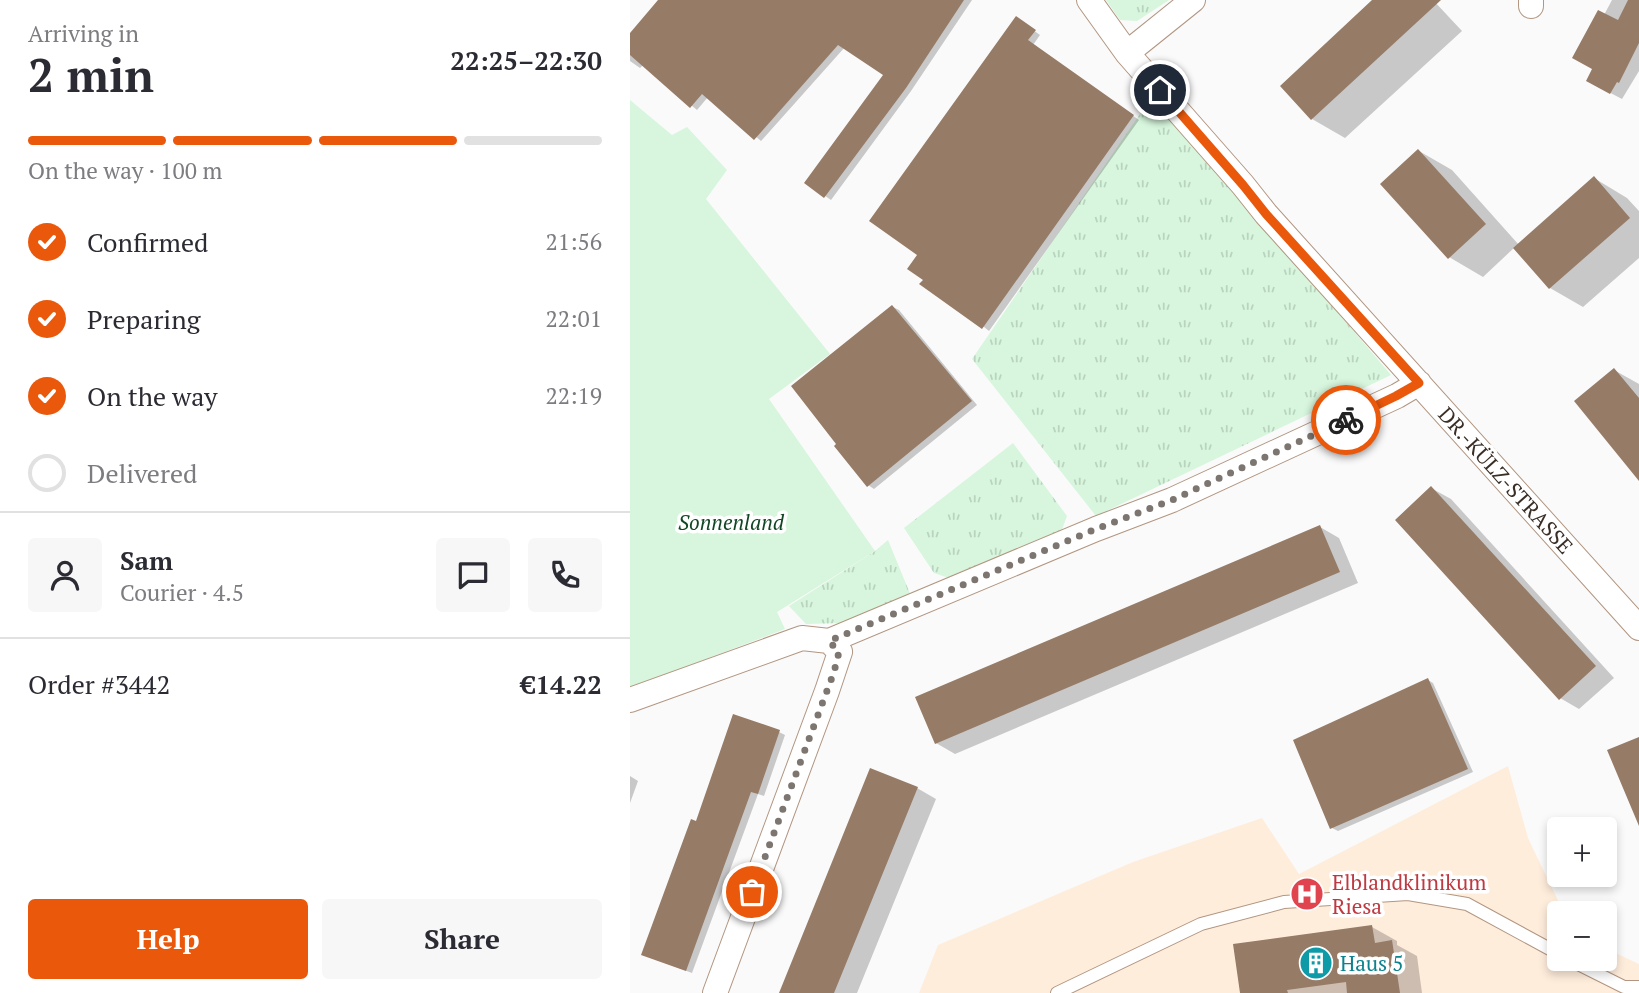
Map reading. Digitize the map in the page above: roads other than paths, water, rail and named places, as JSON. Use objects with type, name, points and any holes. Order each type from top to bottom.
[{"type":"street","points":[[1127,53],[1193,0]]},
{"type":"street","name":"DR.-KÜLZ-STRASSE","points":[[1094,7],[1127,53],[1266,214],[1639,628]]},
{"type":"street","points":[[630,700],[802,638],[829,641],[1172,500],[1385,402],[1419,383]]},
{"type":"street","points":[[715,993],[827,691],[839,652],[829,641]]},
{"type":"lane","points":[[1057,993],[1201,924],[1284,902],[1408,894],[1467,904],[1547,947]]},
{"type":"lane","points":[[1592,971],[1624,987],[1639,987]]},
{"type":"place","name":"Elblandklinikum Riesa","points":[[1307,894]]},
{"type":"place","name":"Haus 5","points":[[1316,963]]},
{"type":"park label","name":"Sonnenland","points":[[731,522]]}]
